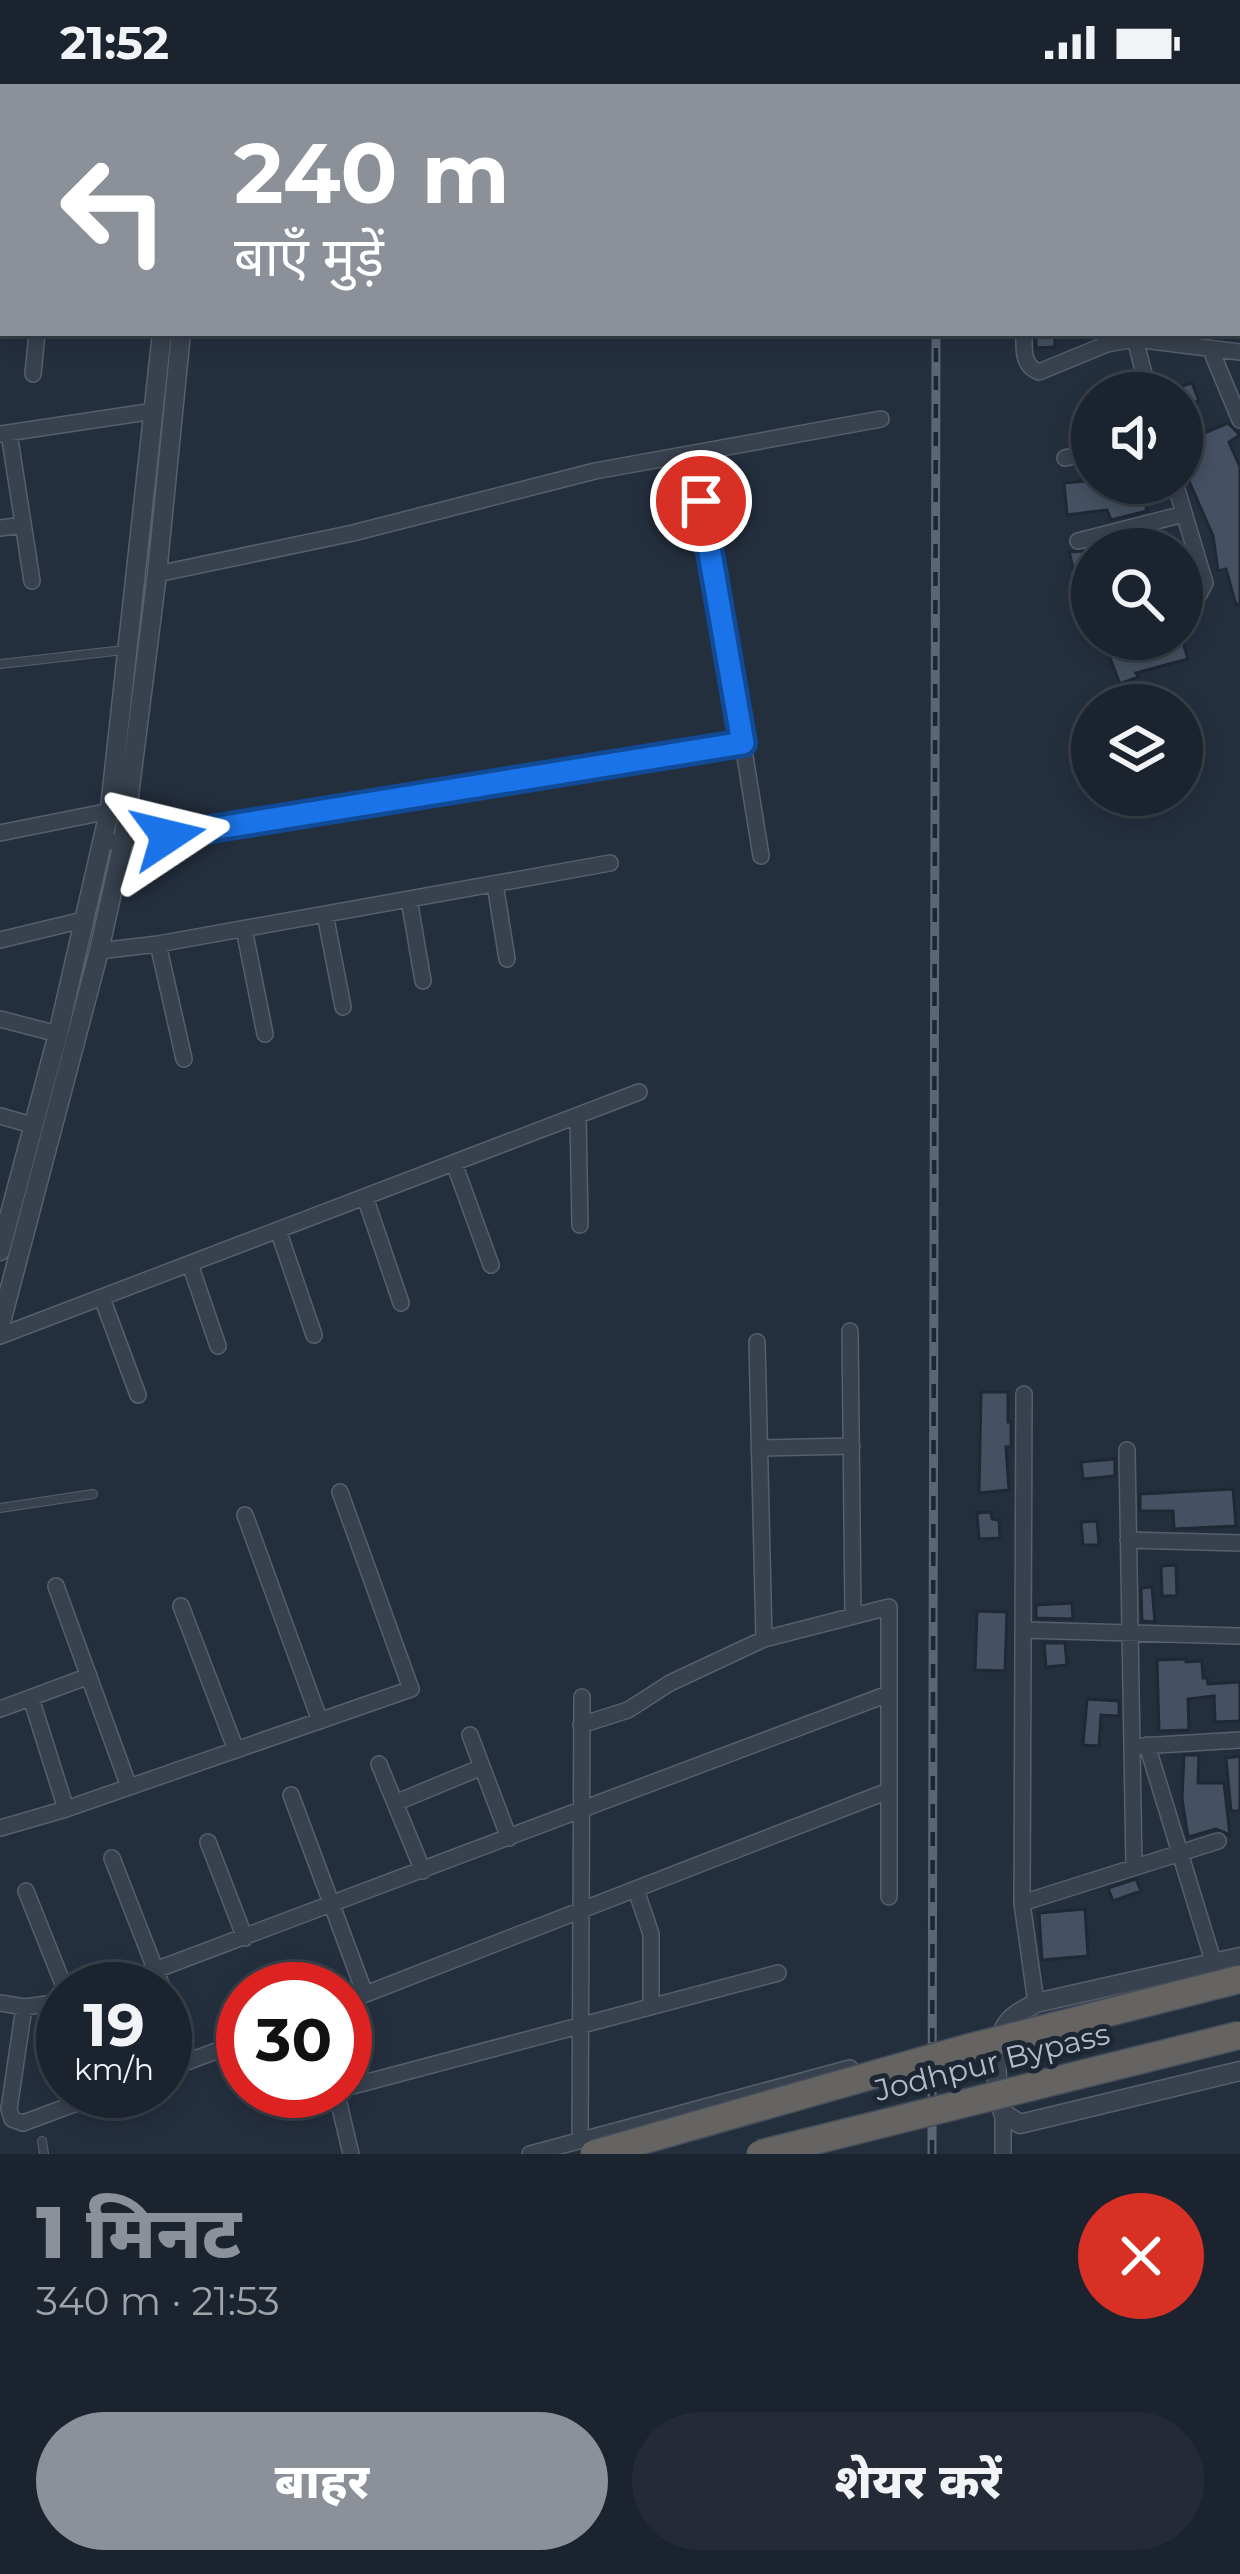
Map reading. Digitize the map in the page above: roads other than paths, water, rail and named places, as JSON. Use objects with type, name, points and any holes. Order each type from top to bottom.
[{"type":"highway","points":[[587,2147],[1240,1979]]},
{"type":"highway","name":"Jodhpur Bypass","points":[[760,2154],[1240,2035]]},
{"type":"street","points":[[34,374],[37,336]]},
{"type":"street","points":[[119,809],[128,650],[162,336]]},
{"type":"street","points":[[0,1326],[99,951],[157,574],[181,336]]},
{"type":"street","points":[[1024,336],[1025,359],[1039,372],[1107,344],[1135,339],[1240,352]]},
{"type":"street","points":[[1135,339],[1144,372]]},
{"type":"street","points":[[1210,348],[1240,420]]},
{"type":"street","points":[[32,580],[4,433],[154,412]]},
{"type":"street","points":[[157,574],[353,533],[595,471],[881,419]]},
{"type":"street","points":[[691,455],[714,565],[761,856]]},
{"type":"street","points":[[1065,458],[1071,456]]},
{"type":"street","points":[[1181,504],[1188,528]]},
{"type":"street","points":[[1131,528],[1184,514]]},
{"type":"street","points":[[0,528],[23,524]]},
{"type":"street","points":[[114,843],[743,743]]},
{"type":"street","points":[[0,833],[119,809]]},
{"type":"street","points":[[0,1251],[5,1214],[58,1034],[83,920],[114,843]]},
{"type":"street","points":[[99,951],[610,863]]},
{"type":"street","points":[[495,884],[507,958]]},
{"type":"street","points":[[409,899],[423,981]]},
{"type":"street","points":[[326,914],[343,1007]]},
{"type":"street","points":[[0,940],[83,920]]},
{"type":"street","points":[[244,928],[265,1034]]},
{"type":"street","points":[[158,944],[184,1059]]},
{"type":"street","points":[[0,1018],[58,1034]]},
{"type":"street","points":[[0,1336],[639,1092]]},
{"type":"street","points":[[0,1116],[32,1125]]},
{"type":"street","points":[[578,1116],[580,1225]]},
{"type":"street","points":[[454,1163],[490,1265]]},
{"type":"street","points":[[365,1197],[401,1304]]},
{"type":"street","points":[[278,1230],[314,1334]]},
{"type":"street","points":[[190,1264],[218,1346]]},
{"type":"street","points":[[102,1298],[138,1395]]},
{"type":"street","points":[[850,1331],[853,1616]]},
{"type":"street","points":[[757,1342],[764,1639]]},
{"type":"street","points":[[1024,1394],[1022,1903],[1036,2003]]},
{"type":"street","points":[[759,1448],[851,1446]]},
{"type":"street","points":[[1127,1450],[1130,1633],[1140,1746],[1134,1867]]},
{"type":"street","points":[[0,1828],[411,1689],[340,1492]]},
{"type":"street","points":[[245,1515],[320,1720]]},
{"type":"street","points":[[1128,1540],[1240,1543]]},
{"type":"street","points":[[56,1586],[129,1787]]},
{"type":"street","points":[[181,1606],[236,1750]]},
{"type":"street","points":[[581,1725],[628,1710],[670,1683],[764,1639],[889,1607],[889,1898]]},
{"type":"street","points":[[1023,1630],[1240,1636]]},
{"type":"street","points":[[0,1709],[89,1676]]},
{"type":"street","points":[[180,1962],[888,1694]]},
{"type":"street","points":[[582,1697],[579,2025],[587,2147]]},
{"type":"street","points":[[31,1698],[66,1809]]},
{"type":"street","points":[[470,1735],[509,1838]]},
{"type":"street","points":[[1140,1746],[1240,1740]]},
{"type":"street","points":[[1140,1746],[1214,1964]]},
{"type":"street","points":[[379,1765],[423,1870]]},
{"type":"street","points":[[395,1803],[482,1767]]},
{"type":"street","points":[[372,1991],[888,1791]]},
{"type":"street","points":[[291,1795],[353,1962]]},
{"type":"street","points":[[1022,1903],[1218,1841]]},
{"type":"street","points":[[208,1842],[245,1938]]},
{"type":"street","points":[[112,1858],[152,1962]]},
{"type":"street","points":[[636,1890],[651,1934],[651,2006]]},
{"type":"street","points":[[26,1891],[54,1962]]},
{"type":"street","points":[[1003,2154],[998,2052],[1004,2027],[1012,2017],[1036,2003],[1240,1958]]},
{"type":"street","points":[[372,2081],[778,1972]]},
{"type":"street","points":[[0,2003],[36,2005]]},
{"type":"street","points":[[24,2007],[9,2109],[12,2119],[23,2123],[36,2118]]},
{"type":"street","points":[[530,2154],[587,2147],[1004,2027]]},
{"type":"street","points":[[1003,2113],[1020,2124],[1240,2071]]},
{"type":"street","points":[[342,2118],[351,2154]]},
{"type":"lane","points":[[0,664],[128,650]]},
{"type":"lane","points":[[0,1508],[93,1494]]},
{"type":"lane","points":[[42,2141],[44,2154]]},
{"type":"railway","points":[[932,2154],[936,336]]}]
